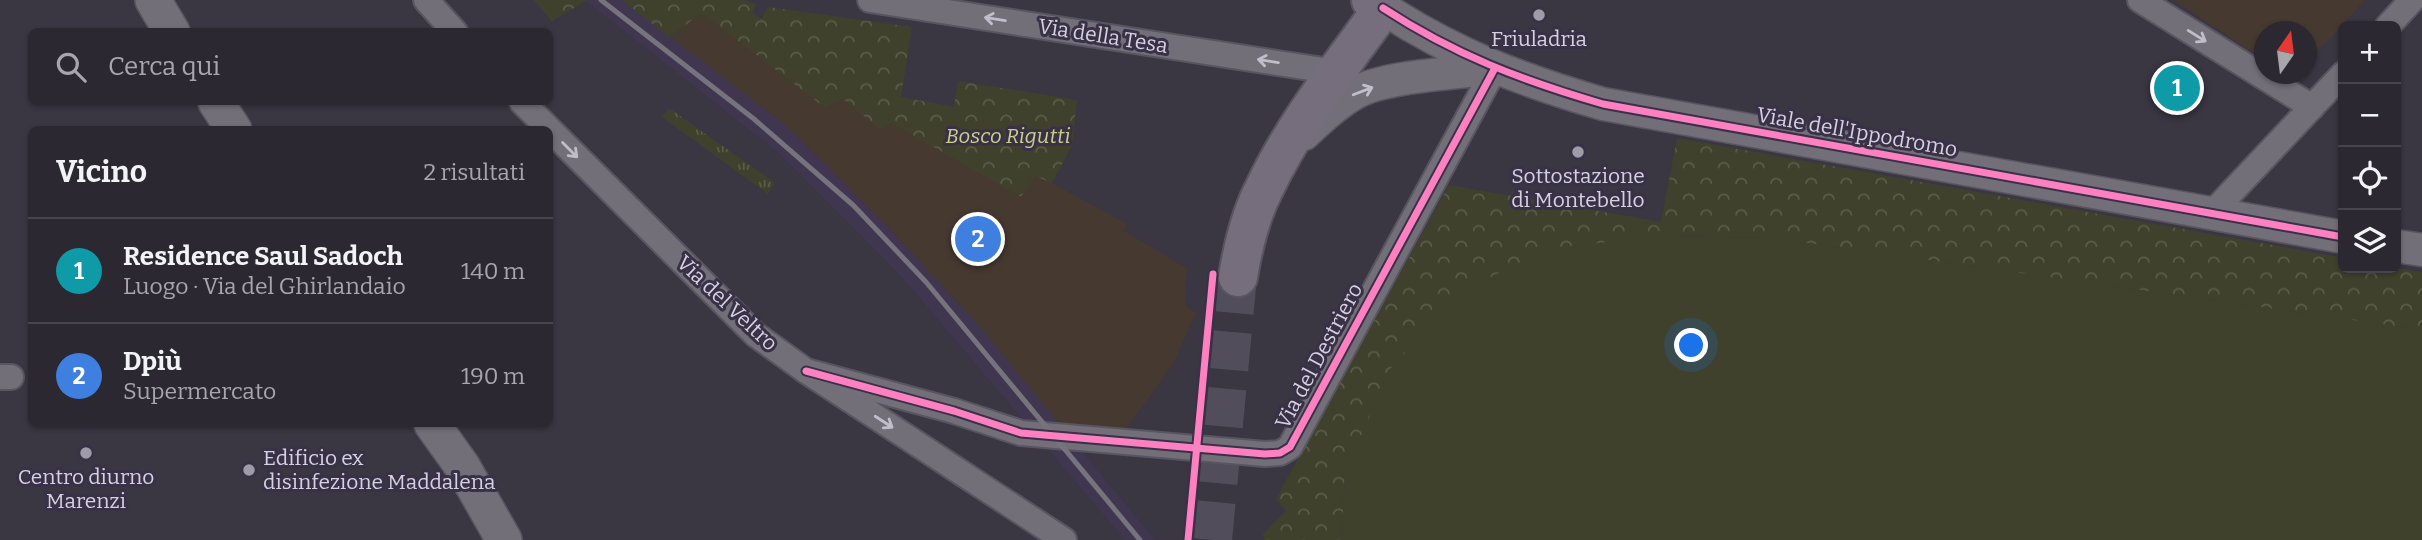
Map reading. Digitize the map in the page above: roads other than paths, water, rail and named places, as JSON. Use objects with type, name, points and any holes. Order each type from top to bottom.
[{"type":"main road","points":[[153,0],[170,28]]},
{"type":"main road","points":[[1238,276],[1250,223],[1264,189],[1307,114],[1380,3]]},
{"type":"main road","points":[[218,105],[231,126]]},
{"type":"main road","points":[[434,427],[462,466],[504,540]]},
{"type":"street","points":[[426,0],[452,28]]},
{"type":"street","name":"Via della Tesa","points":[[870,0],[1336,72]]},
{"type":"street","points":[[2140,0],[2312,107]]},
{"type":"street","points":[[2393,21],[2412,0]]},
{"type":"street","name":"Viale dell'Ippodromo","points":[[1380,3],[1420,32],[1495,68],[1533,83],[1603,104],[2338,236]]},
{"type":"street","points":[[1264,189],[1301,138],[1328,111],[1357,91],[1390,82],[1495,68]]},
{"type":"street","name":"Via del Destriero","points":[[806,372],[954,411],[1021,433],[1265,454],[1280,453],[1290,447],[1495,68]]},
{"type":"street","points":[[2211,214],[2338,79]]},
{"type":"street","name":"Via del Veltro","points":[[525,105],[546,126]]},
{"type":"street","name":"Via del Veltro","points":[[553,133],[756,335],[806,372],[1064,540]]},
{"type":"street","points":[[2401,247],[2422,250]]},
{"type":"tunnel","points":[[1213,540],[1238,277]]},
{"type":"railway","points":[[601,0],[754,119],[853,205],[926,282],[1140,540]]},
{"type":"place","name":"Friuladria","points":[[1539,15]]},
{"type":"place","name":"Residence Saul Sadoch","points":[[2177,88]]},
{"type":"place","name":"Sottostazione di Montebello","points":[[1578,152]]},
{"type":"place","name":"Dpiù","points":[[978,239]]},
{"type":"place","name":"Centro diurno Marenzi","points":[[86,453]]},
{"type":"place","name":"Edificio ex disinfezione Maddalena","points":[[249,470]]},
{"type":"park label","name":"Bosco Rigutti","points":[[1008,136]]}]
